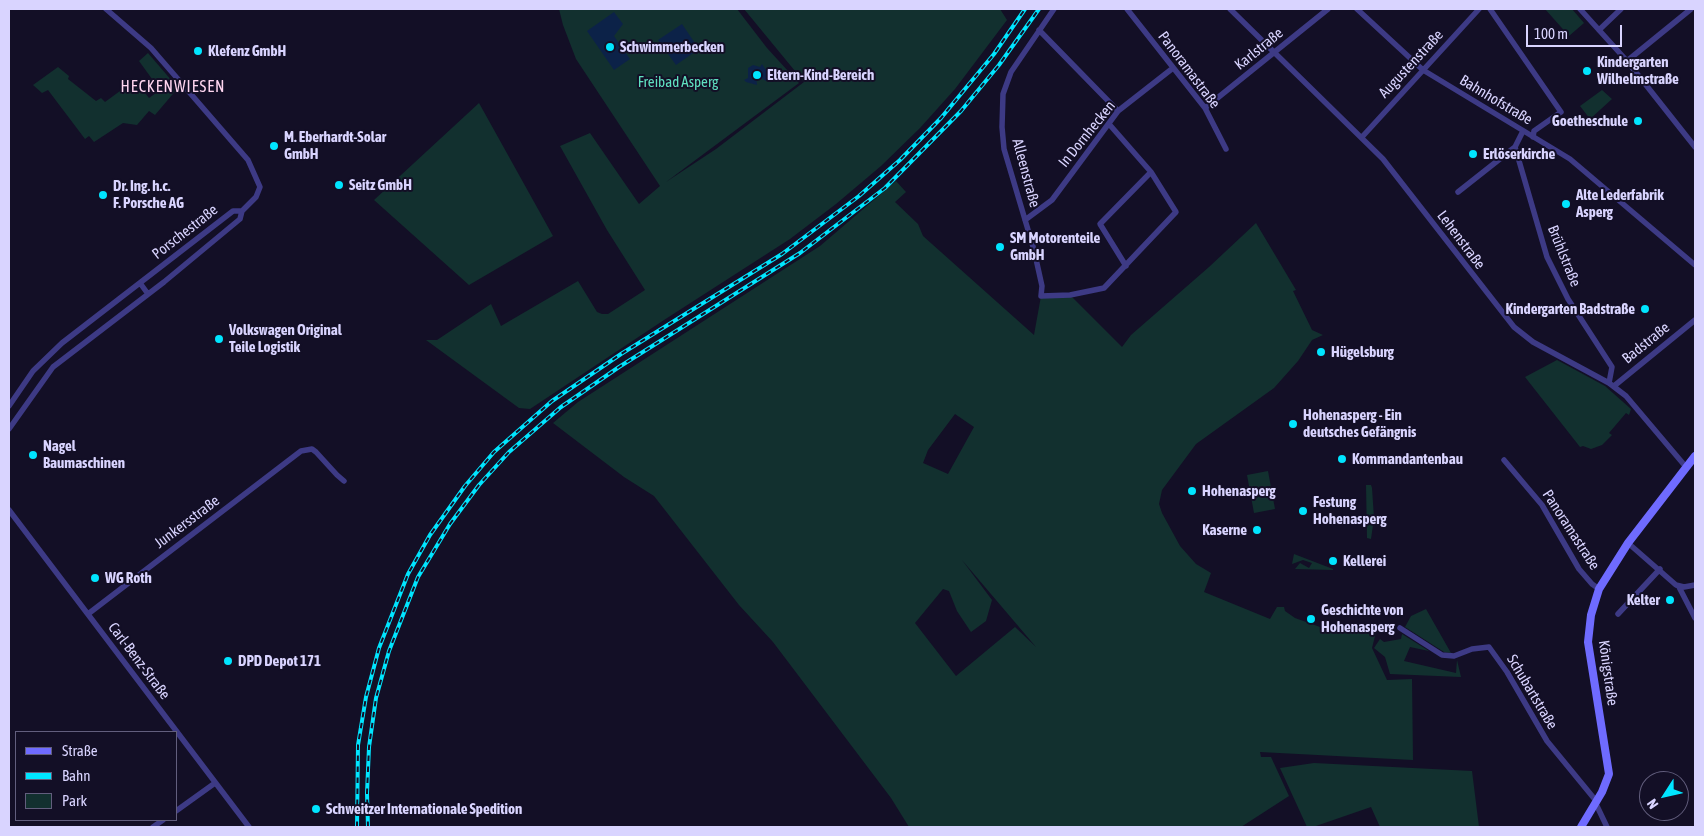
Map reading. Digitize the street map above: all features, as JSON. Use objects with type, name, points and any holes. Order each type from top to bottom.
[{"type":"main road","name":"Königstraße","points":[[1580,827],[1608,782],[1610,767],[1588,644],[1591,616],[1599,588],[1628,543],[1695,456]]},
{"type":"street","points":[[106,9],[151,48],[248,160],[260,187],[256,197],[242,211]]},
{"type":"street","name":"Alleenstraße","points":[[1054,9],[1011,72],[1003,94],[1002,127],[1004,149],[1025,220],[1042,286],[1042,296],[1101,290],[1126,266]]},
{"type":"street","name":"Panoramastraße","points":[[1126,9],[1205,108],[1226,149]]},
{"type":"street","name":"Lehenstraße","points":[[1230,9],[1362,136],[1383,159],[1503,315],[1518,331],[1533,342],[1611,384],[1641,412],[1686,467]]},
{"type":"street","name":"Karlstraße","points":[[1205,108],[1275,54],[1328,9]]},
{"type":"street","name":"Bahnhofstraße","points":[[1358,9],[1423,70],[1570,158],[1695,265]]},
{"type":"street","name":"Augustenstraße","points":[[1362,136],[1479,9]]},
{"type":"street","points":[[1490,9],[1561,112],[1534,131],[1533,137]]},
{"type":"street","points":[[1580,9],[1627,61],[1695,147]]},
{"type":"street","points":[[1599,30],[1621,9]]},
{"type":"street","points":[[1627,61],[1691,9]]},
{"type":"street","points":[[1039,30],[1118,111]]},
{"type":"street","name":"In Dornhecken","points":[[1025,220],[1052,200],[1118,111],[1173,68]]},
{"type":"street","points":[[1109,124],[1151,172],[1176,212],[1126,266],[1100,224],[1151,172]]},
{"type":"street","points":[[1458,192],[1515,147],[1523,131]]},
{"type":"street","name":"Brühlstraße","points":[[1515,147],[1547,257],[1568,299],[1612,367],[1611,384]]},
{"type":"street","name":"Porschestraße","points":[[9,406],[33,370],[50,354],[233,211],[242,211],[240,219],[148,294],[53,367],[9,429]]},
{"type":"street","points":[[140,283],[148,294]]},
{"type":"street","name":"Badstraße","points":[[1611,384],[1695,320]]},
{"type":"street","name":"Junkersstraße","points":[[88,614],[301,451],[308,449],[316,452],[336,475],[344,481]]},
{"type":"street","name":"Panoramastraße","points":[[1504,460],[1542,505],[1579,569],[1592,584],[1599,588]]},
{"type":"street","name":"Carl-Benz-Straße","points":[[9,510],[175,731]]},
{"type":"street","points":[[1628,543],[1679,587],[1695,618]]},
{"type":"street","points":[[1618,614],[1660,569]]},
{"type":"street","points":[[1679,587],[1695,586]]},
{"type":"street","name":"Schubartstraße","points":[[1400,628],[1442,655],[1454,656],[1472,649],[1489,647],[1503,666],[1547,741],[1596,803]]},
{"type":"street","name":"Carl-Benz-Straße","points":[[178,735],[249,827]]},
{"type":"street","points":[[178,809],[214,783]]},
{"type":"street","points":[[1596,803],[1607,827]]},
{"type":"green space","name":"Freibad Asperg","points":[[559,9],[737,9],[767,48],[799,83],[666,182],[716,149],[804,82],[744,9],[1000,9],[1007,20],[955,89],[920,128],[881,166],[836,204],[790,239],[530,409],[519,408],[426,340],[437,340],[491,304],[501,326],[578,281],[597,312],[602,314],[608,314],[645,290],[607,230],[560,146],[590,133],[639,204],[660,186],[576,59]]},
{"type":"green space","points":[[1545,9],[1572,9],[1584,23],[1569,36]]},
{"type":"green space","points":[[148,53],[178,88],[155,115],[149,111],[137,125],[123,123],[94,142],[89,136],[85,139],[48,90],[42,93],[33,85],[58,67],[69,76],[68,79],[96,101],[101,98],[105,102],[135,80],[149,98],[160,90],[139,61]]},
{"type":"green space","points":[[1602,90],[1612,99],[1590,119],[1580,106]]},
{"type":"green space","points":[[479,103],[553,236],[469,285],[374,200]]},
{"type":"green space","points":[[896,181],[906,192],[895,202],[918,224],[923,236],[1034,335],[1041,296],[1070,295],[1122,347],[1131,335],[1256,223],[1296,290],[1293,291],[1312,330],[1323,335],[1312,340],[1298,361],[1274,388],[1196,444],[1162,490],[1159,504],[1180,546],[1196,564],[1211,573],[1204,592],[1270,619],[1277,607],[1284,607],[1285,611],[1295,618],[1320,627],[1325,621],[1344,628],[1376,632],[1372,648],[1387,680],[1412,679],[1413,760],[1260,752],[1261,757],[1271,757],[1289,796],[1241,827],[909,827],[891,798],[773,642],[739,605],[654,496],[624,477],[553,423],[578,402],[820,246]],"holes":[[[955,414],[974,427],[948,474],[923,463],[928,450]],[[962,560],[1036,647],[1015,627],[956,676],[915,623],[943,589],[949,591],[957,611],[971,632],[986,621],[992,600]]]},
{"type":"green space","points":[[1557,360],[1605,386],[1631,409],[1629,415],[1626,413],[1609,433],[1612,435],[1602,445],[1591,449],[1583,446],[1580,447],[1525,377]]},
{"type":"green space","points":[[1268,471],[1275,509],[1254,513],[1247,475]]},
{"type":"green space","points":[[1366,485],[1371,485],[1372,488],[1374,518],[1371,539],[1367,538]]},
{"type":"green space","points":[[1294,554],[1333,570],[1295,569],[1300,563],[1309,568],[1312,563],[1303,560],[1292,564]]},
{"type":"green space","points":[[1426,609],[1451,653],[1444,652],[1405,627],[1411,616]]},
{"type":"green space","points":[[1402,634],[1429,651],[1410,647],[1404,661],[1456,673],[1457,660],[1461,677],[1390,674],[1385,657],[1374,648],[1380,639],[1384,642],[1401,639]]},
{"type":"green space","points":[[1314,763],[1472,771],[1479,827],[1380,827],[1371,807],[1313,827],[1307,827],[1280,768]]},
{"type":"water","name":"Schwimmerbecken","points":[[614,12],[623,24],[614,36],[630,59],[614,70],[587,31]]},
{"type":"water","points":[[682,24],[699,49],[676,65],[658,40]]},
{"type":"water","name":"Eltern-Kind-Bereich","points":[[762,64],[768,73],[766,81],[756,75],[757,85],[744,80],[748,78],[748,68],[753,65],[760,67]]},
{"type":"railway","points":[[357,827],[358,745],[366,697],[379,648],[408,574],[430,535],[465,486],[494,452],[552,401],[621,354],[782,254],[859,196],[900,160],[941,118],[994,54],[1025,9]]},
{"type":"railway","points":[[368,827],[369,747],[376,698],[389,651],[418,577],[450,524],[479,485],[509,452],[561,407],[619,367],[800,253],[885,188],[961,111],[999,65],[1039,9]]},
{"type":"place","name":"Schwimmerbecken","points":[[610,47]]},
{"type":"place","name":"Klefenz GmbH","points":[[198,51]]},
{"type":"place","name":"Kindergarten Wilhelmstraße","points":[[1587,71]]},
{"type":"place","name":"Eltern-Kind-Bereich","points":[[757,75]]},
{"type":"place","name":"Goetheschule","points":[[1638,121]]},
{"type":"place","name":"M. Eberhardt-Solar GmbH","points":[[274,146]]},
{"type":"place","name":"Erlöserkirche","points":[[1473,154]]},
{"type":"place","name":"Seitz GmbH","points":[[339,185]]},
{"type":"place","name":"Dr. Ing. h.c. F. Porsche AG","points":[[103,195]]},
{"type":"place","name":"Alte Lederfabrik Asperg","points":[[1566,204]]},
{"type":"place","name":"SM Motorenteile GmbH","points":[[1000,247]]},
{"type":"place","name":"Kindergarten Badstraße","points":[[1645,309]]},
{"type":"place","name":"Volkswagen Original Teile Logistik","points":[[219,339]]},
{"type":"place","name":"Hügelsburg","points":[[1321,352]]},
{"type":"place","name":"Hohenasperg - Ein deutsches Gefängnis","points":[[1293,424]]},
{"type":"place","name":"Nagel Baumaschinen","points":[[33,455]]},
{"type":"place","name":"Kommandantenbau","points":[[1342,459]]},
{"type":"place","name":"Hohenasperg","points":[[1192,491]]},
{"type":"place","name":"Festung Hohenasperg","points":[[1303,511]]},
{"type":"place","name":"Kaserne","points":[[1257,530]]},
{"type":"place","name":"Kellerei","points":[[1333,561]]},
{"type":"place","name":"WG Roth","points":[[95,578]]},
{"type":"place","name":"Kelter","points":[[1670,600]]},
{"type":"place","name":"Geschichte von Hohenasperg","points":[[1311,619]]},
{"type":"place","name":"DPD Depot 171","points":[[228,661]]},
{"type":"place","name":"Schweitzer Internationale Spedition","points":[[316,809]]},
{"type":"district","name":"HECKENWIESEN","points":[[173,87]]}]
